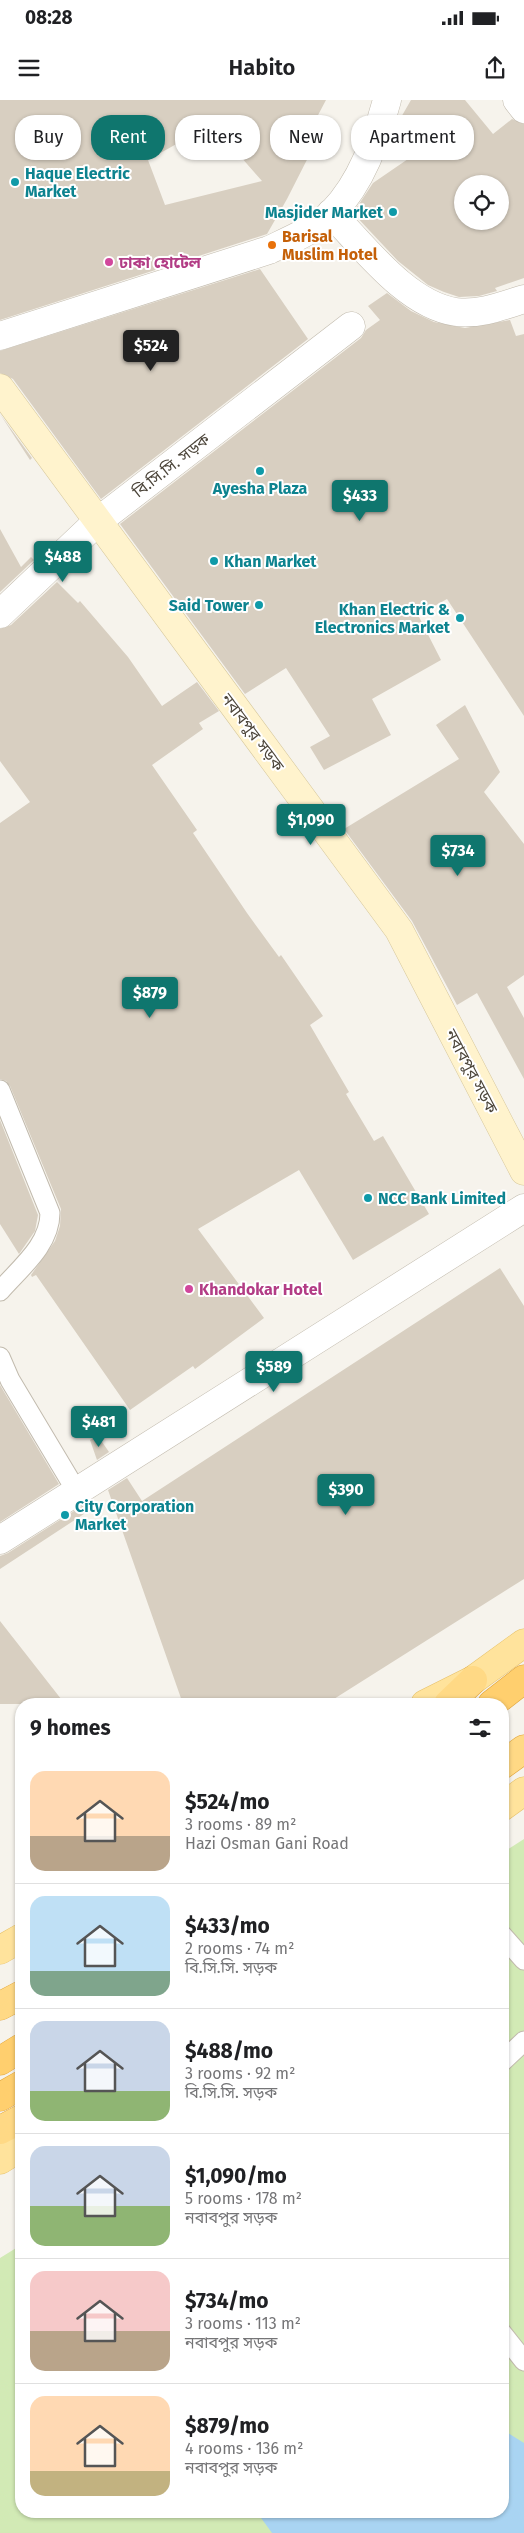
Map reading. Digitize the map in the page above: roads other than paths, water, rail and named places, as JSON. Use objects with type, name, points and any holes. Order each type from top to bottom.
[{"type":"highway","points":[[499,1698],[524,1678]]},
{"type":"highway","points":[[454,1698],[473,1680]]},
{"type":"highway","points":[[509,1714],[524,1702]]},
{"type":"highway","points":[[509,1760],[524,1749]]},
{"type":"highway","points":[[0,2006],[15,1998]]},
{"type":"highway","points":[[0,2061],[15,2052]]},
{"type":"highway","points":[[0,2097],[15,2088]]},
{"type":"highway","points":[[0,2130],[15,2122]]},
{"type":"main road","name":"নবাবপুর সড়ক","points":[[0,388],[399,930],[524,1170]]},
{"type":"main road","points":[[437,1698],[473,1680],[524,1643]]},
{"type":"main road","points":[[509,1802],[524,1791]]},
{"type":"main road","points":[[0,1950],[15,1941]]},
{"type":"main road","points":[[0,2160],[15,2151]]},
{"type":"street","points":[[0,336],[269,250],[299,236],[331,213],[356,181],[378,134],[387,100]]},
{"type":"street","points":[[517,100],[524,110]]},
{"type":"street","points":[[331,213],[398,282],[432,306],[457,312],[484,311],[524,299]]},
{"type":"street","name":"বি.সি.সি. সড়ক","points":[[0,614],[97,522],[350,326]]},
{"type":"street","points":[[0,1540],[524,1208]]},
{"type":"lane","points":[[0,1090],[50,1213],[50,1227],[43,1242],[0,1291]]},
{"type":"lane","points":[[0,1357],[10,1380],[77,1492]]},
{"type":"lane","points":[[509,1943],[524,1960]]},
{"type":"lane","points":[[509,2055],[524,2041]]},
{"type":"lane","points":[[509,2341],[524,2360]]},
{"type":"water","points":[[509,2434],[524,2443],[524,2533],[272,2533],[261,2518],[509,2518]]},
{"type":"place","name":"Haque Electric Market","points":[[15,182]]},
{"type":"place","name":"Masjider Market","points":[[393,212]]},
{"type":"place","name":"Barisal Muslim Hotel","points":[[272,245]]},
{"type":"place","name":"ঢাকা হোটেল","points":[[109,262]]},
{"type":"place","name":"Ayesha Plaza","points":[[260,471]]},
{"type":"place","name":"Khan Market","points":[[214,561]]},
{"type":"place","name":"Said Tower","points":[[259,605]]},
{"type":"place","name":"Khan Electric & Electronics Market","points":[[460,618]]},
{"type":"place","name":"NCC Bank Limited","points":[[368,1198]]},
{"type":"place","name":"Khandokar Hotel","points":[[189,1289]]},
{"type":"place","name":"City Corporation Market","points":[[65,1515]]}]
